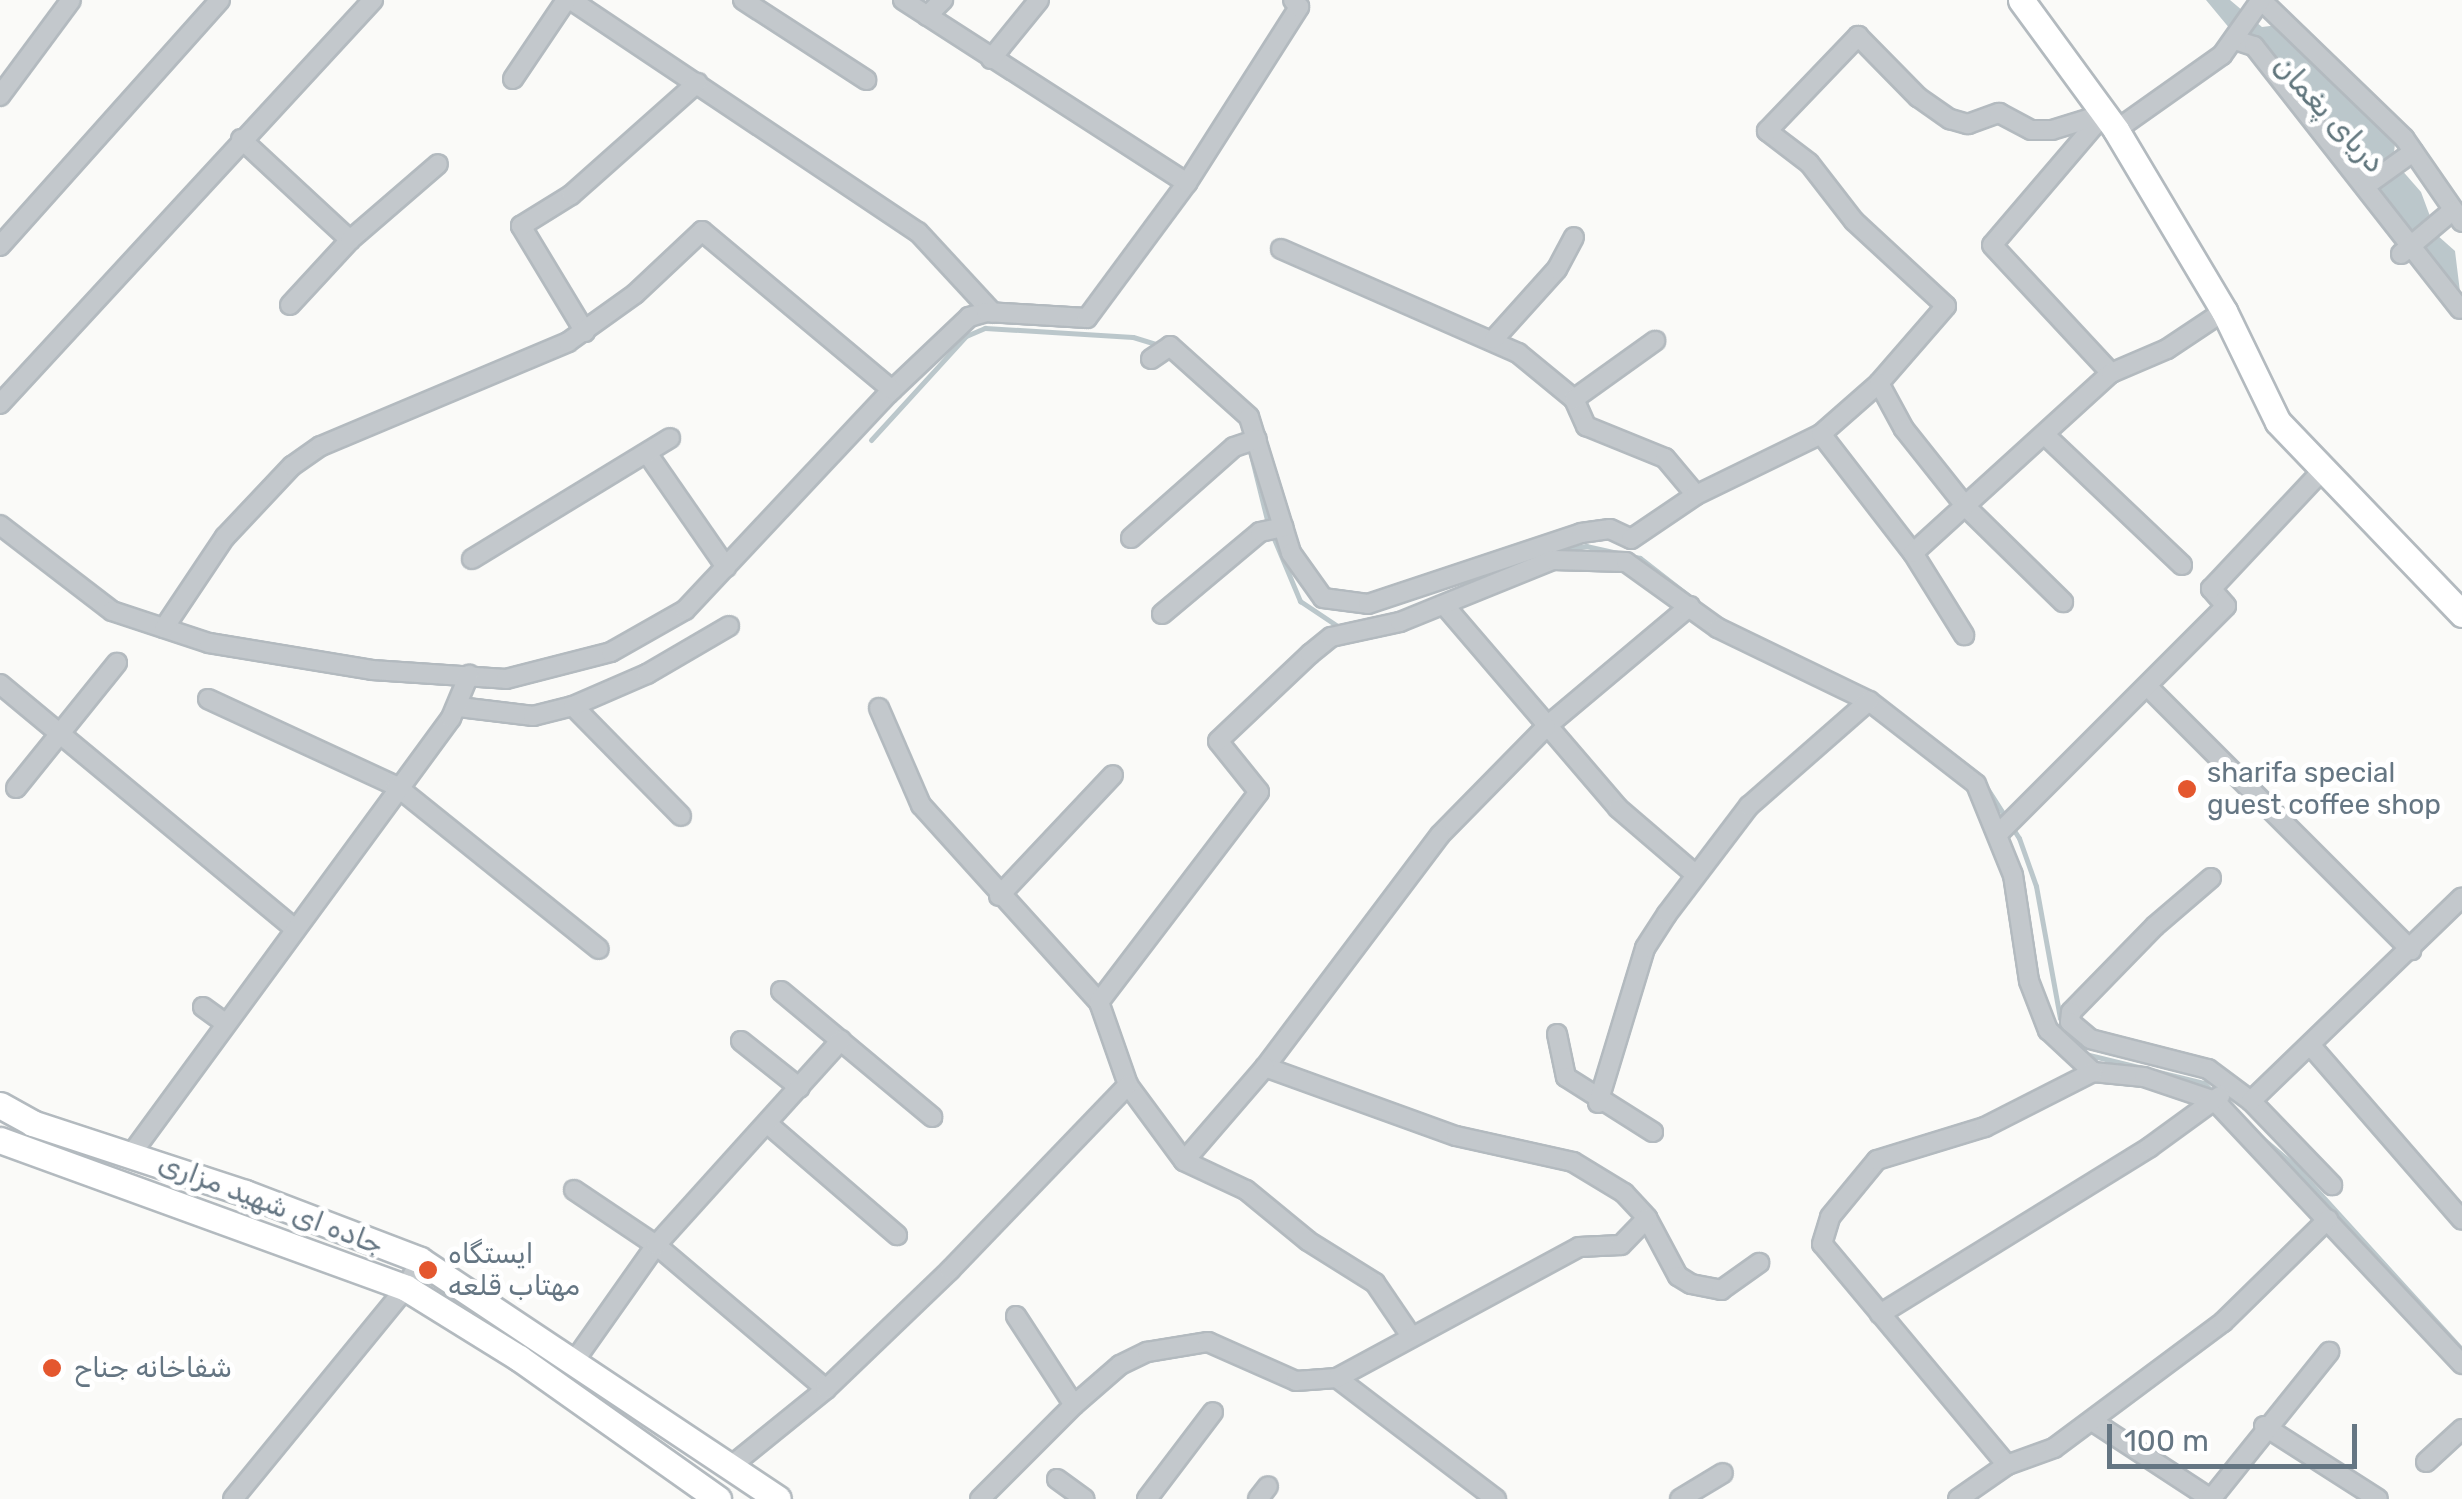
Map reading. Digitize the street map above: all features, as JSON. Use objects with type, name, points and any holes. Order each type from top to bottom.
[{"type":"main road","points":[[2021,0],[2110,122],[2224,311],[2259,393],[2321,472],[2462,614]]},
{"type":"main road","name":"جاده ای شهید مزاری","points":[[0,1106],[32,1123],[132,1152],[420,1260],[576,1360],[778,1499]]},
{"type":"main road","name":"جاده ای شهید مزاری","points":[[0,1140],[406,1288],[518,1358],[718,1499]]},
{"type":"street","points":[[0,96],[71,0]]},
{"type":"street","points":[[0,246],[220,0]]},
{"type":"street","points":[[0,404],[373,0]]},
{"type":"street","points":[[513,79],[568,0],[918,232],[993,313]]},
{"type":"street","points":[[743,0],[866,80]]},
{"type":"street","points":[[903,0],[1187,183]]},
{"type":"street","points":[[927,16],[943,0]]},
{"type":"street","points":[[991,59],[1038,0]]},
{"type":"street","points":[[0,526],[82,594],[112,612],[209,644],[372,670],[467,680],[524,676],[612,652],[685,610],[892,390],[970,317],[993,313],[1088,318],[1187,183],[1299,7],[1293,0]]},
{"type":"street","points":[[2111,373],[1992,245],[2110,122],[2236,39],[2260,3],[2349,81],[2409,155],[2452,217],[2406,250]]},
{"type":"street","points":[[1099,1002],[1259,792],[1218,741],[1347,618],[1368,604],[1581,533],[1610,529],[1631,539],[1696,495],[1821,434],[1879,383],[1946,306],[1854,220],[1808,163],[1767,131],[1858,36],[1918,97],[1950,119],[1968,124],[1999,113],[2031,130],[2110,122]]},
{"type":"street","points":[[2236,39],[2254,46],[2367,184],[2406,250],[2459,310]]},
{"type":"street","points":[[585,332],[522,226],[571,196],[696,84]]},
{"type":"street","points":[[242,139],[350,240]]},
{"type":"street","points":[[2367,184],[2409,155]]},
{"type":"street","points":[[290,305],[350,240],[438,164]]},
{"type":"street","points":[[164,628],[225,537],[292,466],[321,446],[585,332],[702,231],[892,390]]},
{"type":"street","points":[[1494,339],[1557,269],[1574,237]]},
{"type":"street","points":[[1281,248],[1494,339],[1574,399],[1586,426],[1665,458],[1696,495]]},
{"type":"street","points":[[1914,552],[2111,373],[2167,349],[2224,311]]},
{"type":"street","points":[[1574,399],[1655,340]]},
{"type":"street","points":[[1151,359],[1170,346],[1234,400],[1257,439],[1303,578],[1347,618],[1445,606],[1553,560],[1593,557],[1626,562],[1718,628],[1868,701],[1976,784],[2013,875],[2030,982],[2048,1030],[2093,1072]]},
{"type":"street","points":[[1879,383],[1904,429],[1966,507],[2063,602]]},
{"type":"street","points":[[1821,434],[1914,552],[1964,636]]},
{"type":"street","points":[[2045,436],[2182,565]]},
{"type":"street","points":[[472,559],[670,438]]},
{"type":"street","points":[[1131,538],[1234,447],[1257,439]]},
{"type":"street","points":[[647,453],[726,566]]},
{"type":"street","points":[[1999,833],[2149,688],[2226,606],[2210,589],[2321,472]]},
{"type":"street","points":[[1162,614],[1260,532],[1283,526]]},
{"type":"street","points":[[1445,606],[1618,808],[1695,874]]},
{"type":"street","points":[[1184,1161],[1264,1067],[1440,835],[1546,727],[1690,606]]},
{"type":"street","points":[[459,707],[533,716],[572,706],[647,674],[729,626]]},
{"type":"street","points":[[16,788],[62,736],[117,663]]},
{"type":"street","points":[[132,1152],[396,786],[459,707],[467,680]]},
{"type":"street","points":[[0,684],[293,927]]},
{"type":"street","points":[[2149,688],[2410,950]]},
{"type":"street","points":[[208,699],[396,786],[599,949]]},
{"type":"street","points":[[1598,1102],[1645,948],[1695,874],[1749,806],[1868,701]]},
{"type":"street","points":[[572,706],[682,816]]},
{"type":"street","points":[[879,708],[921,805],[999,896],[1099,1002],[1128,1086],[1184,1161],[1246,1190],[1308,1242],[1375,1283],[1410,1336]]},
{"type":"street","points":[[999,896],[1113,775]]},
{"type":"street","points":[[2211,878],[2068,1016],[2090,1039],[2183,1060],[2231,1084],[2332,1185]]},
{"type":"street","points":[[2251,1100],[2462,896]]},
{"type":"street","points":[[781,990],[932,1116]]},
{"type":"street","points":[[203,1008],[224,1022]]},
{"type":"street","points":[[1557,1034],[1566,1078],[1598,1102],[1652,1132]]},
{"type":"street","points":[[576,1360],[656,1245],[769,1125],[840,1040]]},
{"type":"street","points":[[741,1041],[800,1088]]},
{"type":"street","points":[[2310,1046],[2462,1220]]},
{"type":"street","points":[[1264,1067],[1456,1136],[1572,1162],[1624,1193],[1647,1218],[1678,1276],[1691,1284],[1721,1290],[1759,1263]]},
{"type":"street","points":[[2007,1465],[1822,1244],[1830,1217],[1854,1182],[1902,1148],[1984,1127],[2093,1072],[2144,1077],[2216,1101],[2462,1364]]},
{"type":"street","points":[[1880,1314],[2216,1101],[2231,1084]]},
{"type":"street","points":[[731,1466],[826,1389],[1128,1086]]},
{"type":"street","points":[[769,1125],[897,1235]]},
{"type":"street","points":[[574,1190],[656,1245],[826,1389]]},
{"type":"street","points":[[980,1499],[1120,1364],[1146,1352],[1208,1342],[1296,1381],[1337,1378],[1579,1248],[1621,1245],[1647,1218]]},
{"type":"street","points":[[1958,1499],[2007,1465],[2054,1448],[2223,1322],[2328,1219]]},
{"type":"street","points":[[233,1499],[406,1288],[420,1260]]},
{"type":"street","points":[[1016,1316],[1074,1405]]},
{"type":"street","points":[[2092,1421],[2211,1499],[2264,1426],[2329,1352]]},
{"type":"street","points":[[1337,1378],[1496,1499]]},
{"type":"street","points":[[1147,1499],[1213,1412]]},
{"type":"street","points":[[2264,1426],[2378,1499]]},
{"type":"street","points":[[2426,1462],[2462,1428]]},
{"type":"street","points":[[1680,1499],[1724,1474]]},
{"type":"street","points":[[1058,1479],[1085,1499]]},
{"type":"water","name":"دریای پغمان","points":[[2206,0],[2230,0],[2262,27],[2278,25],[2395,144],[2393,160],[2421,192],[2437,235],[2455,251],[2462,308]]},
{"type":"waterway","points":[[871,440],[966,336],[985,328],[1133,337],[1163,346]]},
{"type":"waterway","points":[[1249,447],[1268,524]]},
{"type":"waterway","points":[[1272,534],[1300,601],[1342,629]]},
{"type":"waterway","points":[[1552,552],[1586,546],[1640,558],[1694,600]]},
{"type":"waterway","points":[[1473,583],[1508,566]]},
{"type":"waterway","points":[[1920,730],[1978,774],[2019,838],[2036,886],[2060,1018],[2077,1048]]},
{"type":"waterway","points":[[2085,1054],[2204,1083],[2215,1095]]},
{"type":"waterway","points":[[2256,1133],[2293,1164],[2462,1350]]},
{"type":"place","name":"sharifa special guest coffee shop","points":[[2187,789]]},
{"type":"place","name":"ایستگاه مهتاب قلعه","points":[[428,1270]]},
{"type":"place","name":"شفاخانه جناح","points":[[52,1368]]}]
